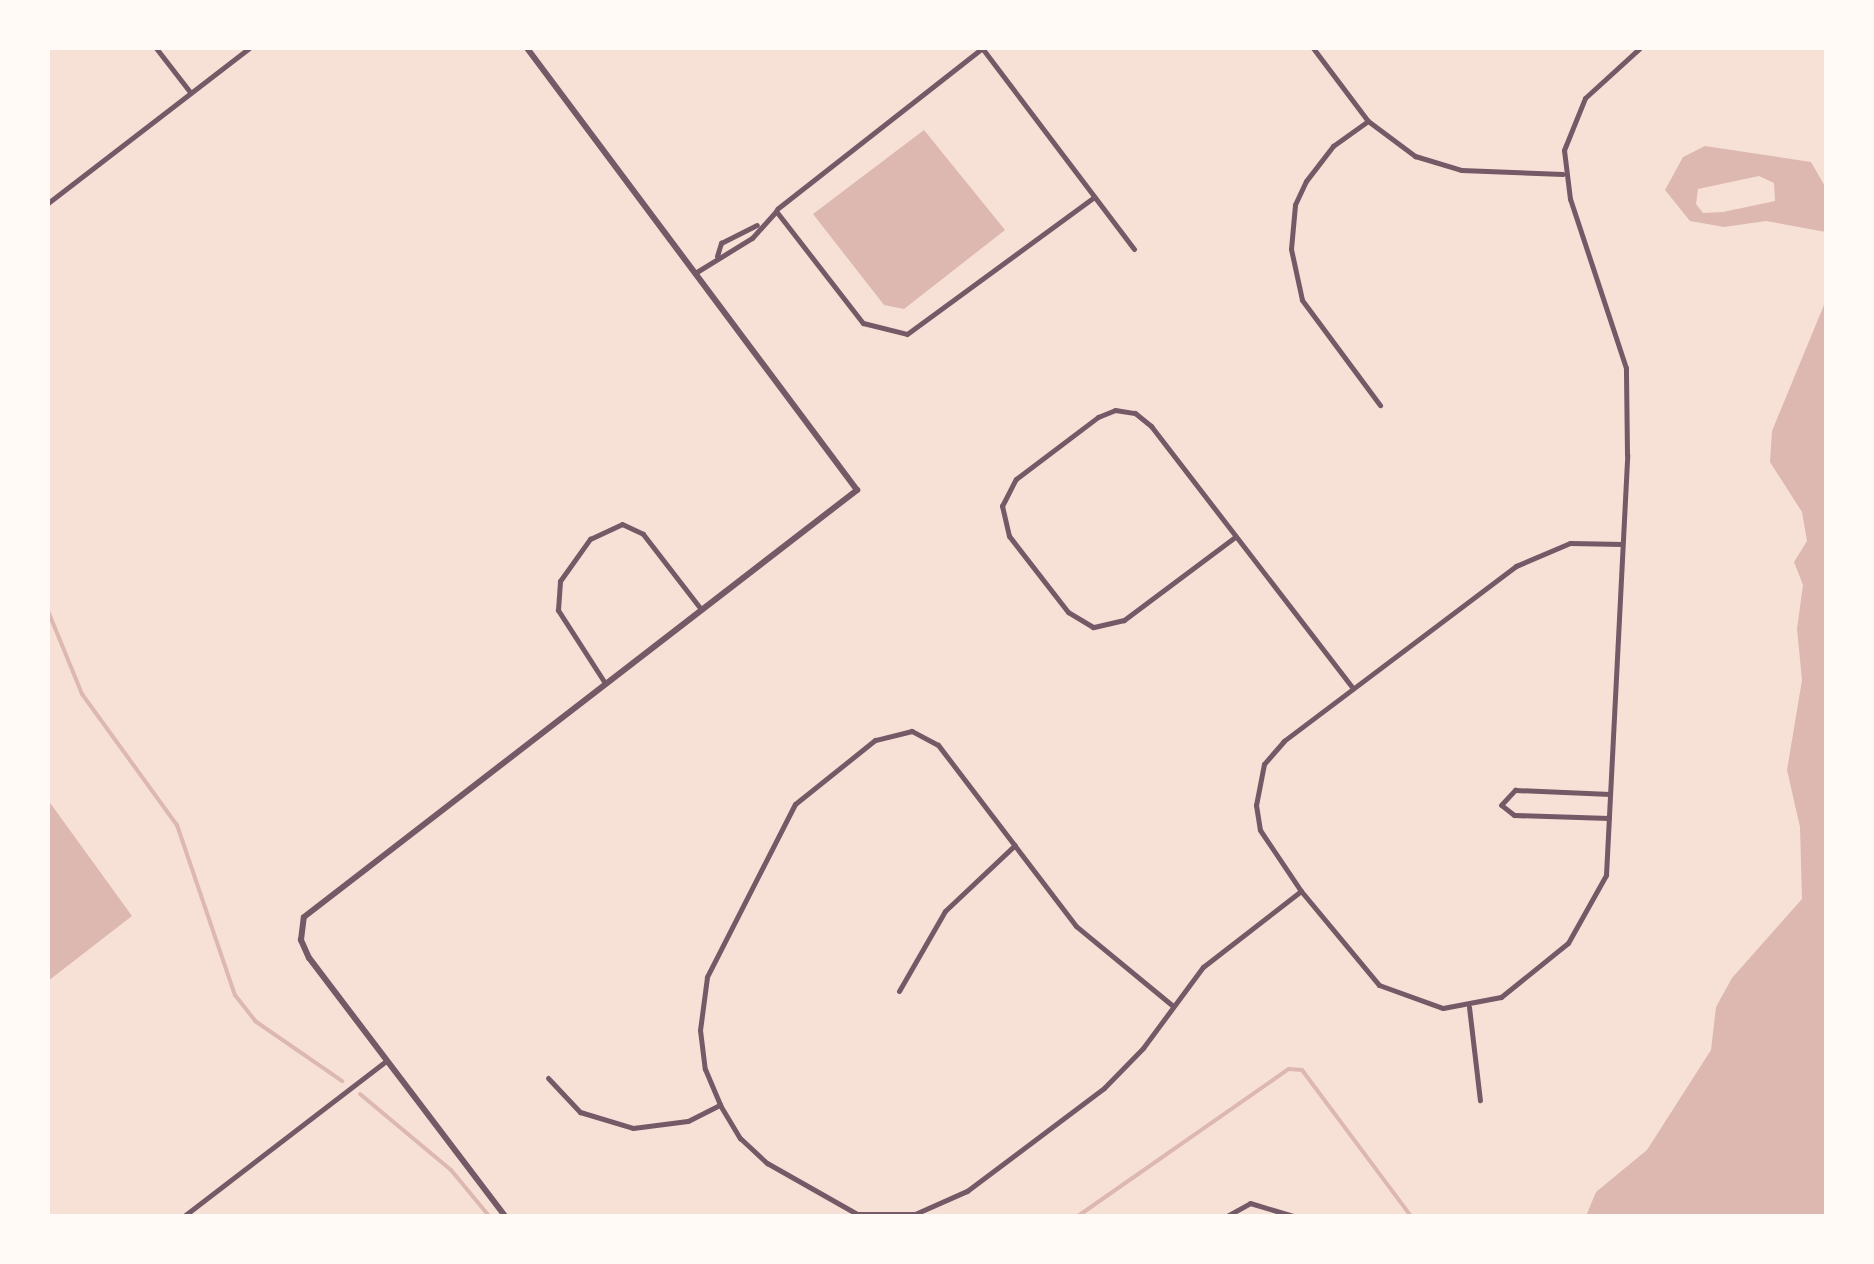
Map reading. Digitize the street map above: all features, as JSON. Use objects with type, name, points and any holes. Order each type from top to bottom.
[{"type":"street","points":[[156,48],[190,92]]},
{"type":"street","points":[[48,203],[248,48]]},
{"type":"street","points":[[506,1216],[309,958],[301,940],[304,917],[857,490],[527,48]]},
{"type":"street","points":[[716,256],[740,247],[776,210],[982,48],[1134,249]]},
{"type":"street","points":[[1312,48],[1368,121],[1403,149],[1441,165],[1563,174]]},
{"type":"street","points":[[1622,544],[1570,544],[1541,552],[1353,688],[1273,752],[1258,783],[1260,830],[1301,892],[1379,985],[1443,1008],[1469,1007],[1527,982],[1584,922],[1606,875],[1622,544],[1626,368],[1563,174],[1572,118],[1600,81],[1640,48]]},
{"type":"street","points":[[1368,121],[1333,146],[1306,181],[1296,206],[1291,249],[1302,300],[1380,405]]},
{"type":"street","points":[[776,210],[863,323],[907,334],[1094,197]]},
{"type":"street","points":[[695,272],[716,256],[732,235],[757,226]]},
{"type":"street","points":[[732,235],[740,247]]},
{"type":"street","points":[[1235,537],[1124,620],[1093,627],[1068,612],[1009,536],[1002,506],[1016,480],[1115,410],[1151,426],[1353,688]]},
{"type":"street","points":[[605,683],[558,610],[560,581],[590,539],[622,524],[642,534],[701,610]]},
{"type":"street","points":[[1172,1006],[1076,926],[938,745],[912,731],[875,740],[812,786],[778,829],[708,978],[700,1030],[705,1069],[720,1106],[740,1138],[766,1162],[830,1203],[857,1214],[915,1214],[966,1191],[1104,1088],[1214,958],[1301,892]]},
{"type":"street","points":[[1609,818],[1514,815],[1501,806],[1516,790],[1610,794]]},
{"type":"street","points":[[898,990],[944,911],[1015,845]]},
{"type":"street","points":[[1469,1007],[1480,1100]]},
{"type":"street","points":[[184,1216],[388,1059]]},
{"type":"street","points":[[548,1078],[580,1112],[634,1128],[688,1121],[720,1106]]},
{"type":"street","points":[[1227,1216],[1250,1203],[1268,1204],[1293,1216]]},
{"type":"shaded area","points":[[924,130],[1005,230],[904,309],[884,305],[813,214]]},
{"type":"shaded area","points":[[1705,146],[1811,162],[1826,188],[1826,232],[1766,221],[1724,227],[1690,221],[1665,190],[1683,157]],"holes":[[[1759,176],[1774,183],[1775,201],[1703,213],[1696,204],[1698,189]]]},
{"type":"shaded area","points":[[1826,300],[1826,1216],[1586,1216],[1596,1192],[1647,1150],[1711,1050],[1716,1007],[1732,978],[1802,899],[1800,827],[1787,770],[1802,680],[1797,629],[1803,585],[1794,562],[1807,541],[1802,512],[1770,462],[1772,431]]},
{"type":"shaded area","points":[[48,800],[132,916],[48,981]]},
{"type":"waterway","points":[[48,611],[82,694],[177,825],[235,995],[255,1021],[342,1081]]},
{"type":"waterway","points":[[1078,1216],[1289,1069],[1302,1070],[1411,1216]]},
{"type":"waterway","points":[[360,1094],[451,1170],[489,1216]]}]
